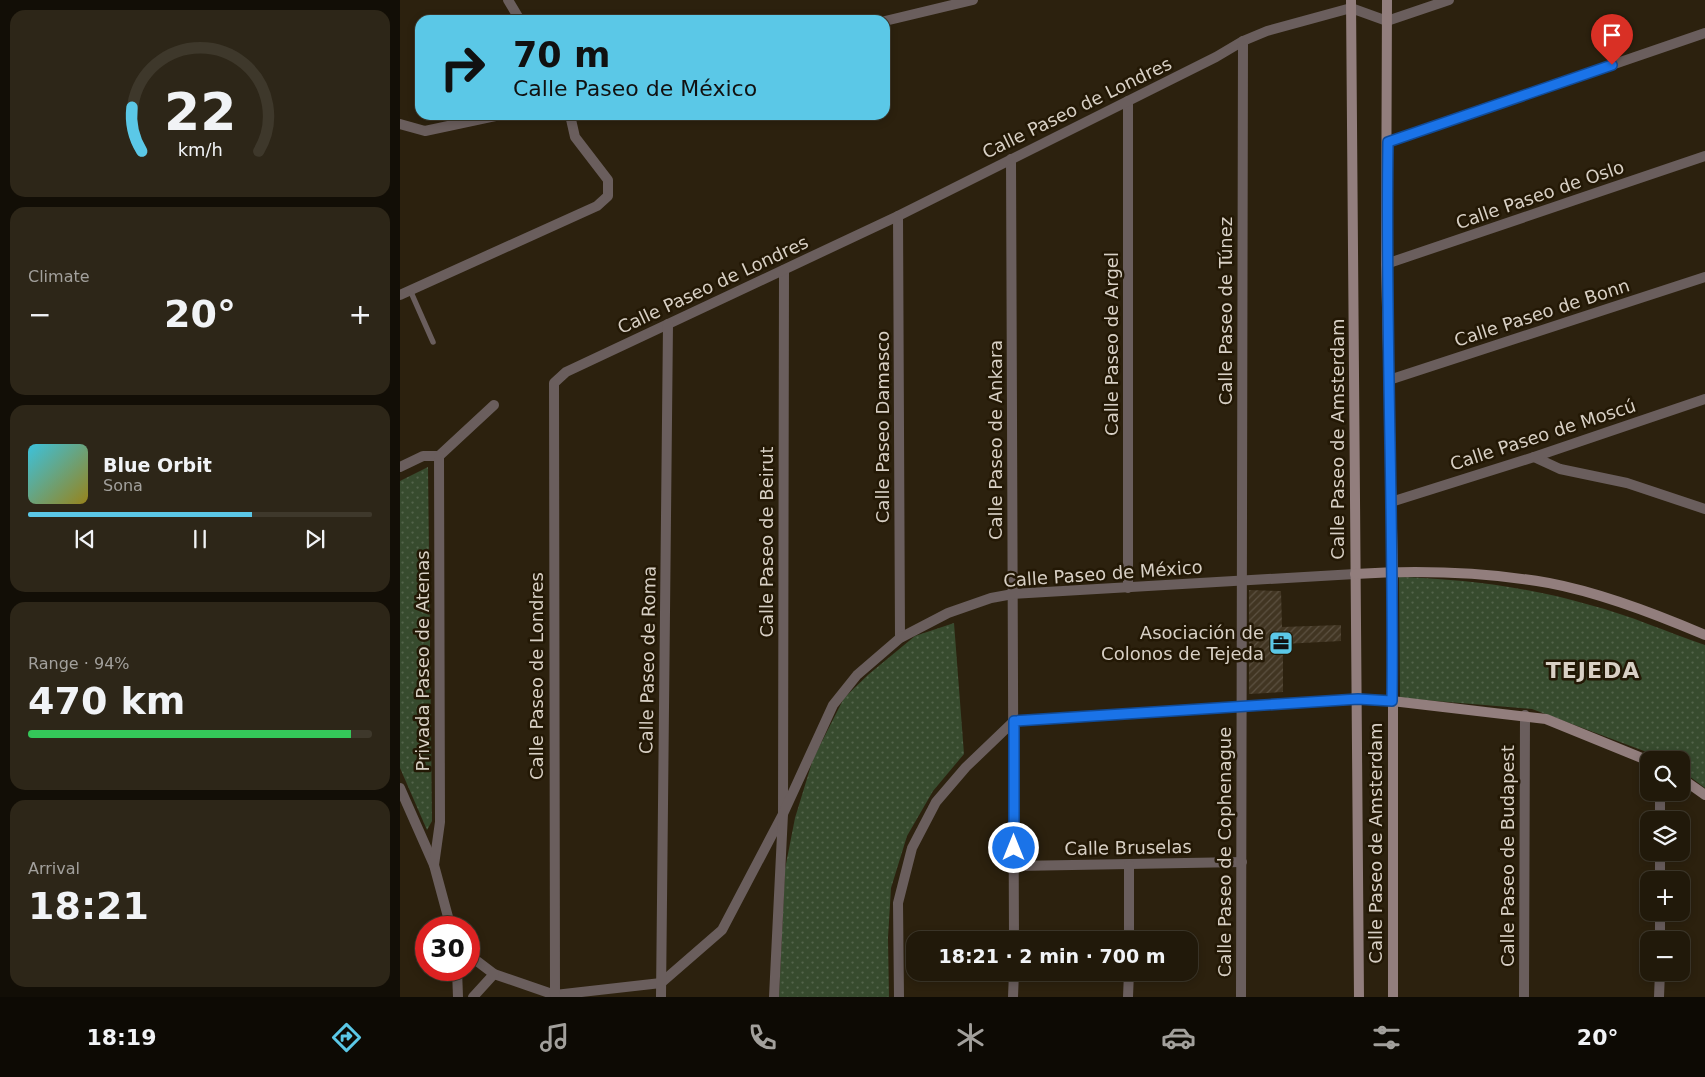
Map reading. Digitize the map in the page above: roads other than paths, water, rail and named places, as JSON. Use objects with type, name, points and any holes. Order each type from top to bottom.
[{"type":"main road","name":"Calle Paseo de Amsterdam","points":[[1387,0],[1388,142],[1386,264],[1393,572],[1392,997]]},
{"type":"main road","name":"Calle Paseo de Amsterdam","points":[[1351,4],[1359,997]]},
{"type":"main road","name":"Calle Paseo de México","points":[[1355,574],[1465,572],[1550,584],[1613,600],[1705,635]]},
{"type":"main road","points":[[1358,699],[1525,715],[1546,719],[1640,757]]},
{"type":"main road","points":[[1690,784],[1705,795]]},
{"type":"street","points":[[508,0],[517,15]]},
{"type":"street","points":[[890,20],[973,0]]},
{"type":"street","points":[[1351,4],[1387,21],[1449,0]]},
{"type":"street","name":"Calle Paseo de Londres","points":[[555,995],[554,382],[566,372],[898,216],[1243,42],[1267,31],[1351,4]]},
{"type":"street","points":[[1388,142],[1705,33]]},
{"type":"street","name":"Calle Paseo de Túnez","points":[[1241,707],[1243,580],[1243,42]]},
{"type":"street","name":"Calle Paseo de Argel","points":[[1128,101],[1128,588]]},
{"type":"street","points":[[400,124],[425,131],[477,120]]},
{"type":"street","points":[[400,295],[597,206],[608,196],[608,180],[575,137],[571,120]]},
{"type":"street","name":"Calle Paseo de Oslo","points":[[1386,264],[1705,156]]},
{"type":"street","name":"Calle Paseo de Ankara","points":[[1011,159],[1014,931]]},
{"type":"street","name":"Calle Paseo Damasco","points":[[898,216],[900,638]]},
{"type":"street","name":"Calle Paseo de Beirut","points":[[783,814],[784,270]]},
{"type":"street","name":"Calle Paseo de Bonn","points":[[1389,380],[1705,277]]},
{"type":"street","name":"Calle Paseo de Roma","points":[[661,997],[668,324]]},
{"type":"street","name":"Calle Paseo de Moscú","points":[[1391,502],[1534,457],[1705,399]]},
{"type":"street","points":[[400,467],[423,456],[440,456],[494,405]]},
{"type":"street","name":"Privada Paseo de Atenas","points":[[434,865],[438,831],[440,456]]},
{"type":"street","points":[[1534,457],[1560,469],[1627,483],[1705,509]]},
{"type":"street","name":"Calle Paseo de México","points":[[774,997],[783,814],[832,705],[857,675],[900,638],[948,613],[991,598],[1013,594],[1355,574]]},
{"type":"street","points":[[899,997],[898,903],[912,848],[936,802],[966,767],[1014,721],[1358,699]]},
{"type":"street","name":"Calle Paseo de Cophenague","points":[[1241,707],[1241,997]]},
{"type":"street","name":"Calle Paseo de Budapest","points":[[1524,997],[1525,715]]},
{"type":"street","name":"Privada Paseo de Atenas","points":[[400,788],[434,865],[448,916]]},
{"type":"street","points":[[480,963],[494,974],[555,995],[661,983],[722,930],[783,814]]},
{"type":"street","points":[[420,834],[438,831]]},
{"type":"street","name":"Calle Bruselas","points":[[1014,866],[1242,862]]},
{"type":"street","points":[[1129,865],[1129,931]]},
{"type":"street","points":[[473,997],[494,974]]},
{"type":"street","points":[[457,981],[458,997]]},
{"type":"street","points":[[1013,997],[1014,981]]},
{"type":"street","points":[[1128,997],[1129,981]]},
{"type":"street","points":[[1660,981],[1660,997]]},
{"type":"lane","points":[[410,290],[433,342]]},
{"type":"place","name":"Asociación de Colonos de Tejeda","points":[[1281,643]]},
{"type":"district","name":"TEJEDA","points":[[1593,670]]}]
